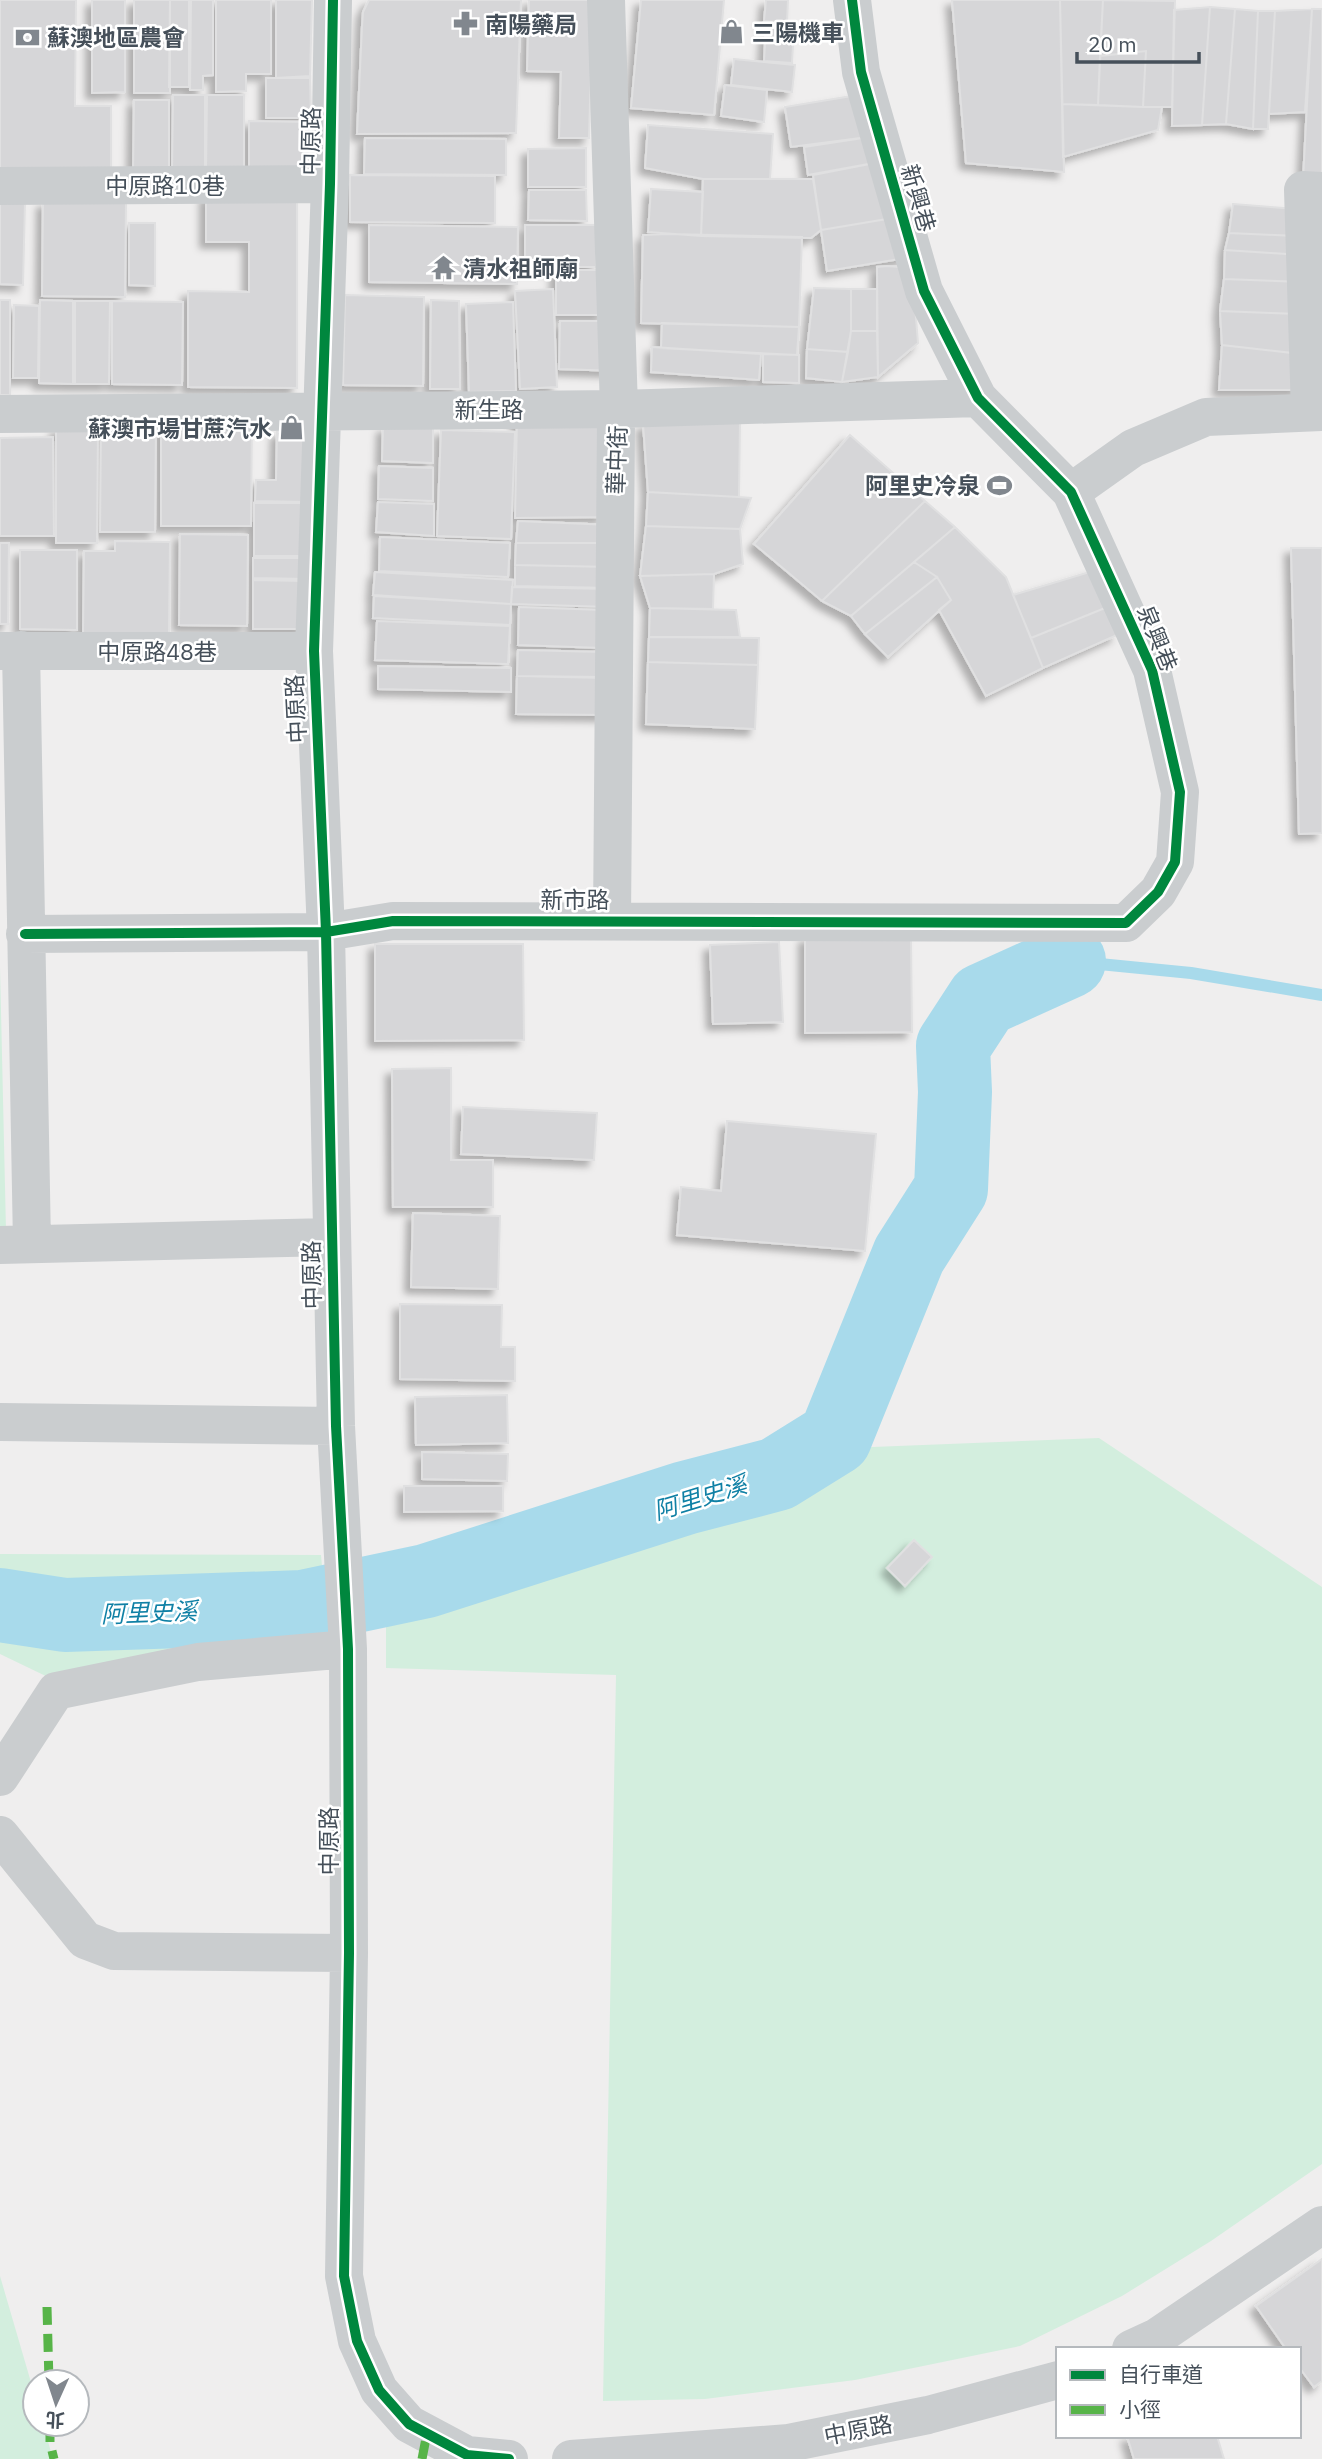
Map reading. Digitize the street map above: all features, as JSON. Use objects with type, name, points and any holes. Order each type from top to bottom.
[{"type":"street","name":"中原路","points":[[333,0],[330,184],[313,651],[326,932],[336,1426],[348,1648],[349,1953],[344,2276],[357,2341],[379,2390],[409,2424],[467,2455],[509,2459]]},
{"type":"street","name":"華中街","points":[[606,0],[619,409],[616,420],[612,920]]},
{"type":"street","name":"新興巷","points":[[852,0],[861,72],[924,290],[978,398]]},
{"type":"street","name":"中原路10巷","points":[[0,186],[330,184]]},
{"type":"street","points":[[1071,492],[1133,448],[1206,417],[1316,412],[1313,190]]},
{"type":"street","name":"新生路","points":[[0,414],[619,409],[978,398]]},
{"type":"street","name":"泉興巷","points":[[978,398],[1071,492],[1152,670],[1180,792],[1175,862],[1158,892],[1126,923]]},
{"type":"street","points":[[10,650],[25,934],[16,1244],[331,1237]]},
{"type":"street","name":"中原路48巷","points":[[10,650],[313,651]]},
{"type":"street","name":"新市路","points":[[25,934],[326,932],[393,921],[1126,923]]},
{"type":"street","points":[[0,1422],[336,1426]]},
{"type":"street","points":[[0,1777],[56,1691],[198,1662],[348,1648]]},
{"type":"street","points":[[0,1835],[85,1940],[114,1951],[349,1953]]},
{"type":"street","points":[[1134,2347],[1157,2337],[1322,2225]]},
{"type":"street","name":"中原路","points":[[571,2459],[789,2442],[928,2415],[1056,2381]]},
{"type":"green space","points":[[0,967],[6,1230],[0,1231]]},
{"type":"green space","points":[[1099,1438],[1322,1587],[1322,2164],[1211,2241],[1122,2296],[1020,2346],[855,2380],[705,2399],[603,2401],[616,1675],[386,1668],[386,1612],[777,1495],[847,1448]]},
{"type":"green space","points":[[0,1554],[321,1555],[329,1646],[54,1680],[0,1654]]},
{"type":"green space","points":[[0,2276],[27,2368],[21,2368],[21,2438],[47,2438],[53,2459],[0,2459]]},
{"type":"building","points":[[0,0],[76,0],[75,106],[111,106],[111,169],[0,170]]},
{"type":"building","points":[[92,0],[125,0],[125,92],[92,93]]},
{"type":"building","points":[[134,0],[170,0],[170,93],[134,93]]},
{"type":"building","points":[[170,0],[189,0],[189,87],[169,87]]},
{"type":"building","points":[[191,0],[213,0],[213,75],[203,76],[203,90],[190,90]]},
{"type":"building","points":[[216,0],[271,0],[271,74],[246,74],[246,91],[216,92]]},
{"type":"building","points":[[276,0],[312,0],[310,76],[276,78]]},
{"type":"building","points":[[369,0],[521,0],[516,133],[357,134],[363,12]]},
{"type":"building","points":[[529,0],[593,0],[589,138],[559,138],[561,72],[527,71]]},
{"type":"building","points":[[641,0],[724,0],[714,115],[631,108]]},
{"type":"building","points":[[766,0],[788,0],[787,23],[764,21]]},
{"type":"building","points":[[952,0],[1060,0],[1064,172],[966,163]]},
{"type":"building","points":[[1060,0],[1103,0],[1098,105],[1062,104]]},
{"type":"building","points":[[1103,0],[1175,1],[1172,107],[1143,107],[1146,51],[1100,56]]},
{"type":"building","points":[[1210,7],[1202,125],[1172,126],[1174,10]]},
{"type":"building","points":[[1210,7],[1235,9],[1226,124],[1202,125]]},
{"type":"building","points":[[1235,9],[1258,11],[1253,129],[1226,124]]},
{"type":"building","points":[[1312,9],[1305,112],[1269,114],[1275,11]]},
{"type":"building","points":[[1312,9],[1322,9],[1322,180],[1303,180]]},
{"type":"building","points":[[1258,11],[1275,11],[1268,129],[1253,129]]},
{"type":"building","points":[[766,25],[794,26],[792,63],[764,61]]},
{"type":"building","points":[[1146,51],[1143,107],[1098,105],[1100,56]]},
{"type":"building","points":[[734,59],[795,65],[792,92],[731,85]]},
{"type":"building","points":[[266,78],[310,78],[311,118],[266,118]]},
{"type":"building","points":[[725,85],[767,90],[764,122],[721,116]]},
{"type":"building","points":[[864,94],[876,136],[791,147],[785,107]]},
{"type":"building","points":[[173,95],[205,95],[205,171],[172,171]]},
{"type":"building","points":[[207,95],[244,95],[244,170],[206,170]]},
{"type":"building","points":[[134,100],[169,100],[169,173],[133,172]]},
{"type":"building","points":[[1062,104],[1162,107],[1158,130],[1063,157]]},
{"type":"building","points":[[249,121],[310,122],[310,168],[249,168]]},
{"type":"building","points":[[648,125],[773,134],[770,179],[703,179],[645,168]]},
{"type":"building","points":[[876,136],[885,161],[808,175],[804,147]]},
{"type":"building","points":[[365,138],[506,139],[506,175],[364,174]]},
{"type":"building","points":[[586,148],[586,187],[528,187],[528,149]]},
{"type":"building","points":[[885,161],[899,217],[821,230],[813,175]]},
{"type":"building","points":[[350,175],[495,176],[495,223],[350,222]]},
{"type":"building","points":[[703,179],[813,179],[821,230],[811,238],[701,236]]},
{"type":"building","points":[[651,189],[703,192],[701,236],[648,232]]},
{"type":"building","points":[[529,190],[586,190],[587,221],[528,220]]},
{"type":"building","points":[[206,195],[297,195],[297,388],[188,387],[188,291],[249,292],[249,242],[206,242]]},
{"type":"building","points":[[0,201],[25,202],[23,285],[0,284]]},
{"type":"building","points":[[43,202],[126,203],[125,297],[42,296]]},
{"type":"building","points":[[1233,204],[1296,209],[1296,236],[1229,233]]},
{"type":"building","points":[[899,217],[906,258],[827,271],[821,230]]},
{"type":"building","points":[[129,223],[155,223],[155,286],[129,285]]},
{"type":"building","name":"清水祖師廟","points":[[369,225],[518,227],[517,284],[369,282]]},
{"type":"building","points":[[525,225],[596,225],[596,267],[525,267]]},
{"type":"building","points":[[1229,233],[1296,236],[1301,255],[1225,250]]},
{"type":"building","points":[[643,235],[802,237],[799,327],[641,323]]},
{"type":"building","points":[[1225,250],[1301,255],[1301,282],[1224,279]]},
{"type":"building","points":[[877,267],[912,268],[918,343],[878,377]]},
{"type":"building","points":[[556,270],[605,270],[604,315],[556,315]]},
{"type":"building","points":[[1224,279],[1301,282],[1298,314],[1220,311]]},
{"type":"building","points":[[814,288],[851,289],[848,352],[807,349]]},
{"type":"building","points":[[553,289],[557,387],[520,389],[515,291]]},
{"type":"building","points":[[851,289],[877,289],[877,331],[851,331]]},
{"type":"building","points":[[345,295],[424,297],[423,386],[343,385]]},
{"type":"building","points":[[0,300],[10,300],[10,395],[0,395]]},
{"type":"building","points":[[40,300],[73,301],[73,384],[39,383]]},
{"type":"building","points":[[431,300],[459,301],[460,389],[430,389]]},
{"type":"building","points":[[75,301],[110,301],[109,384],[75,384]]},
{"type":"building","points":[[112,301],[183,302],[182,385],[112,384]]},
{"type":"building","points":[[513,302],[516,391],[469,392],[466,304]]},
{"type":"building","points":[[14,305],[39,306],[38,378],[13,378]]},
{"type":"building","points":[[1220,311],[1298,314],[1301,354],[1222,345]]},
{"type":"building","points":[[560,321],[619,321],[618,371],[559,369]]},
{"type":"building","points":[[662,323],[799,327],[797,355],[661,348]]},
{"type":"building","points":[[851,331],[877,331],[878,377],[842,382]]},
{"type":"building","points":[[1222,345],[1301,354],[1299,390],[1219,390]]},
{"type":"building","points":[[652,347],[761,354],[759,380],[651,372]]},
{"type":"building","points":[[807,349],[848,352],[842,382],[806,378]]},
{"type":"building","points":[[763,354],[799,355],[799,383],[763,382]]},
{"type":"building","points":[[517,417],[601,420],[604,517],[515,518]]},
{"type":"building","points":[[161,418],[252,418],[251,526],[161,526]]},
{"type":"building","points":[[740,421],[739,497],[648,492],[643,424]]},
{"type":"building","points":[[101,423],[156,424],[155,532],[100,532]]},
{"type":"building","points":[[433,426],[433,463],[382,461],[383,427]]},
{"type":"building","points":[[56,428],[98,428],[97,543],[56,543]]},
{"type":"building","points":[[441,430],[515,432],[511,539],[437,536]]},
{"type":"building","points":[[277,432],[305,432],[305,502],[255,501],[256,480],[276,480]]},
{"type":"building","points":[[850,435],[925,501],[822,601],[754,544]]},
{"type":"building","points":[[53,437],[54,536],[0,536],[0,438]]},
{"type":"building","points":[[379,466],[433,468],[433,501],[378,499]]},
{"type":"building","points":[[648,492],[751,498],[740,529],[646,526]]},
{"type":"building","points":[[925,501],[955,527],[851,616],[822,601]]},
{"type":"building","points":[[378,502],[434,504],[434,536],[376,532]]},
{"type":"building","points":[[254,503],[306,503],[306,556],[254,556]]},
{"type":"building","points":[[518,521],[611,525],[612,543],[516,543]]},
{"type":"building","points":[[646,526],[740,529],[743,564],[714,574],[640,576]]},
{"type":"building","points":[[955,527],[1006,577],[1043,668],[986,696],[939,610],[951,600],[937,577],[914,562]]},
{"type":"building","points":[[180,534],[248,535],[247,626],[179,625]]},
{"type":"building","points":[[380,537],[510,543],[508,577],[379,571]]},
{"type":"building","points":[[115,541],[170,542],[169,634],[83,633],[84,551],[115,551]]},
{"type":"building","points":[[0,543],[9,543],[8,624],[0,624]]},
{"type":"building","points":[[516,543],[612,543],[611,567],[515,565]]},
{"type":"building","points":[[1291,548],[1322,548],[1322,833],[1299,834]]},
{"type":"building","points":[[20,550],[77,550],[77,630],[20,629]]},
{"type":"building","points":[[253,558],[306,558],[306,579],[253,578]]},
{"type":"building","points":[[914,562],[937,577],[865,634],[851,616]]},
{"type":"building","points":[[515,565],[611,567],[610,588],[515,586]]},
{"type":"building","points":[[1093,571],[1105,608],[1031,638],[1013,595]]},
{"type":"building","points":[[375,572],[513,580],[511,604],[373,595]]},
{"type":"building","points":[[714,574],[713,609],[650,608],[640,576]]},
{"type":"building","points":[[937,577],[951,600],[888,657],[865,634]]},
{"type":"building","points":[[253,580],[305,581],[305,629],[253,629]]},
{"type":"building","points":[[512,587],[610,589],[609,607],[511,604]]},
{"type":"building","points":[[374,596],[511,604],[510,625],[373,618]]},
{"type":"building","points":[[519,607],[603,610],[602,648],[518,645]]},
{"type":"building","points":[[650,608],[736,610],[740,637],[649,637]]},
{"type":"building","points":[[1105,608],[1117,635],[1043,668],[1031,638]]},
{"type":"building","points":[[377,621],[510,626],[508,664],[375,660]]},
{"type":"building","points":[[649,637],[759,638],[758,665],[648,662]]},
{"type":"building","points":[[518,650],[604,652],[603,677],[517,676]]},
{"type":"building","points":[[648,662],[758,665],[755,729],[646,724]]},
{"type":"building","points":[[378,666],[511,668],[511,692],[378,689]]},
{"type":"building","points":[[517,676],[607,678],[606,715],[516,714]]},
{"type":"building","points":[[911,936],[912,1032],[805,1033],[805,937]]},
{"type":"building","points":[[779,942],[783,1022],[713,1024],[710,945]]},
{"type":"building","points":[[375,944],[523,944],[524,1040],[375,1041]]},
{"type":"building","points":[[451,1068],[451,1160],[493,1160],[493,1207],[393,1207],[392,1069]]},
{"type":"building","points":[[463,1107],[597,1113],[594,1160],[461,1154]]},
{"type":"building","points":[[727,1121],[876,1134],[865,1251],[677,1235],[681,1187],[721,1191]]},
{"type":"building","points":[[413,1213],[500,1216],[498,1289],[411,1287]]},
{"type":"building","points":[[400,1304],[502,1305],[501,1347],[515,1347],[515,1381],[400,1379]]},
{"type":"building","points":[[507,1395],[508,1443],[416,1445],[415,1397]]},
{"type":"building","points":[[422,1452],[508,1454],[507,1481],[422,1479]]},
{"type":"building","points":[[404,1486],[503,1486],[503,1511],[404,1512]]},
{"type":"building","points":[[914,1540],[932,1557],[905,1586],[887,1568]]},
{"type":"building","points":[[1322,2259],[1322,2381],[1314,2387],[1301,2370],[1301,2347],[1285,2347],[1256,2306]]},
{"type":"building","points":[[1128,2438],[1218,2438],[1224,2459],[1134,2459]]},
{"type":"waterway","points":[[1069,961],[1191,973],[1322,995]]},
{"type":"waterway","name":"阿里史溪","points":[[0,1605],[65,1615],[303,1607],[426,1581],[685,1498],[777,1474],[835,1438],[909,1255],[951,1189],[955,1092],[953,1046],[983,1000],[1069,961]]},
{"type":"marked path","points":[[47,2307],[49,2368]]},
{"type":"marked path","points":[[422,2459],[427,2433]]},
{"type":"marked path","points":[[50,2438],[54,2459]]},
{"type":"cycle path","points":[[333,0],[330,184],[314,651],[326,932],[336,1426],[348,1649],[349,1953],[344,2276],[357,2341],[379,2390],[409,2424],[467,2455],[509,2459]]},
{"type":"cycle path","points":[[25,934],[326,932],[393,921],[1126,923],[1158,892],[1175,862],[1180,792],[1152,670],[1071,492],[978,398],[924,291],[861,72],[852,0]]},
{"type":"place","name":"南陽藥局","points":[[465,24]]},
{"type":"place","name":"三陽機車","points":[[732,32]]},
{"type":"place","name":"蘇澳地區農會","points":[[27,37]]},
{"type":"place","name":"清水祖師廟","points":[[443,268]]},
{"type":"place","name":"蘇澳市場甘蔗汽水","points":[[292,428]]},
{"type":"place","name":"阿里史冷泉","points":[[1000,485]]}]
